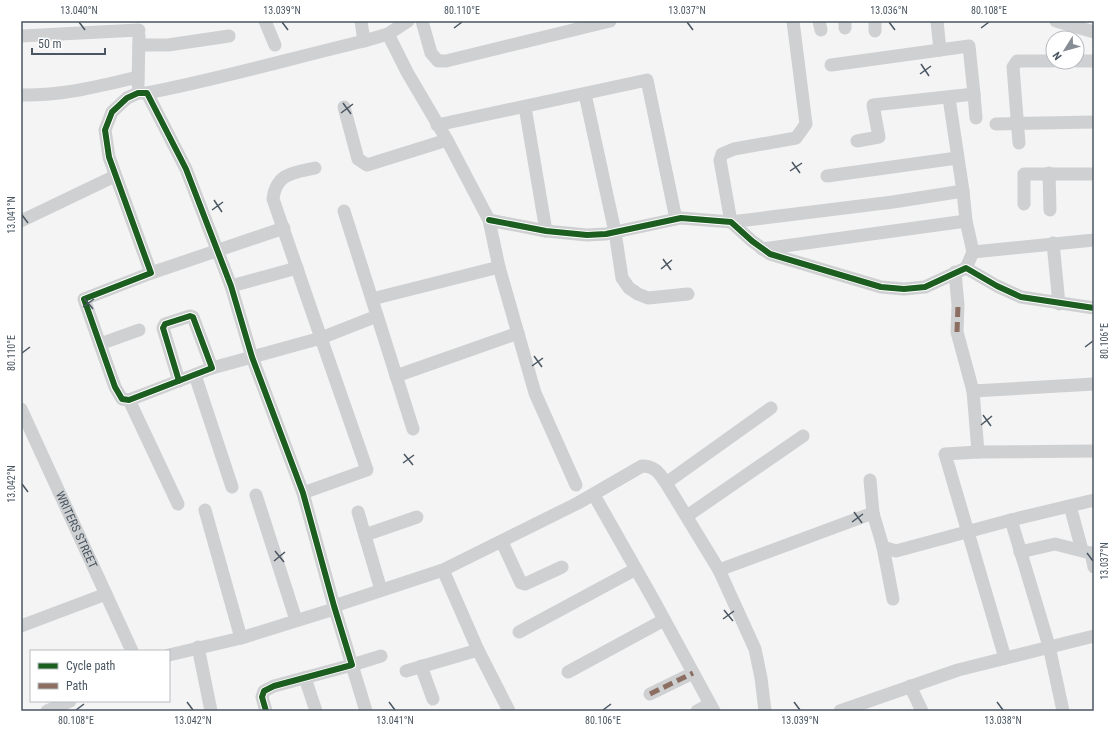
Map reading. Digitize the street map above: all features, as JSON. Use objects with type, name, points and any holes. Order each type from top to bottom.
[{"type":"street","points":[[265,21],[275,45]]},
{"type":"street","points":[[361,21],[364,41]]},
{"type":"street","points":[[151,273],[109,157],[105,130],[112,112],[127,98],[143,93],[209,81],[364,41],[388,34],[408,21]]},
{"type":"street","points":[[422,21],[430,53],[438,61],[446,61],[610,21]]},
{"type":"street","points":[[793,21],[806,124],[796,138],[734,149],[722,154],[720,160],[730,222],[762,249],[770,254],[881,287],[904,289],[925,287],[960,270],[973,252],[1094,240]]},
{"type":"street","points":[[937,21],[940,50]]},
{"type":"street","points":[[1057,21],[1094,32]]},
{"type":"street","points":[[21,36],[139,26],[138,77],[143,93],[186,169],[216,251],[231,286],[252,357],[303,493],[334,607],[366,711]]},
{"type":"street","points":[[388,34],[437,126],[447,140],[489,220],[499,267],[535,393],[576,485]]},
{"type":"street","points":[[139,45],[168,45],[229,36]]},
{"type":"street","points":[[831,65],[970,46],[976,118]]},
{"type":"street","points":[[1019,143],[1013,67],[1017,61],[1045,61]]},
{"type":"street","points":[[21,95],[46,95],[74,92],[138,77]]},
{"type":"street","points":[[437,126],[647,80],[676,219]]},
{"type":"street","points":[[585,94],[615,232],[622,278],[629,288],[648,298],[688,294]]},
{"type":"street","points":[[857,141],[878,138],[873,105],[949,98],[974,94]]},
{"type":"street","points":[[949,98],[966,221],[973,252]]},
{"type":"street","points":[[344,107],[358,159],[367,165],[447,140]]},
{"type":"street","points":[[525,107],[546,231]]},
{"type":"street","points":[[996,124],[1094,122]]},
{"type":"street","points":[[828,176],[957,158]]},
{"type":"street","points":[[303,493],[367,470],[273,199],[274,190],[279,181],[284,177],[315,168]]},
{"type":"street","points":[[1048,173],[1050,210]]},
{"type":"street","points":[[1024,204],[1024,174],[1094,174]]},
{"type":"street","points":[[21,222],[115,176]]},
{"type":"street","points":[[489,220],[546,231],[587,235],[615,232],[681,218],[730,222],[893,202],[963,191]]},
{"type":"street","points":[[344,210],[413,429]]},
{"type":"street","points":[[762,249],[966,221]]},
{"type":"street","points":[[284,228],[151,273],[84,299],[115,387],[122,399],[129,400],[212,368],[321,338],[377,316]]},
{"type":"street","points":[[1053,243],[1059,304]]},
{"type":"street","points":[[372,299],[499,267]]},
{"type":"street","points":[[231,286],[297,268]]},
{"type":"street","points":[[960,270],[1022,297],[1059,304],[1094,308]]},
{"type":"street","points":[[960,270],[957,332],[973,391],[978,452]]},
{"type":"street","points":[[179,381],[163,329],[165,324],[190,316],[194,317],[212,368]]},
{"type":"street","points":[[100,344],[139,330]]},
{"type":"street","points":[[396,376],[518,333]]},
{"type":"street","points":[[195,375],[232,487]]},
{"type":"street","points":[[973,391],[1094,384]]},
{"type":"street","points":[[129,400],[178,504]]},
{"type":"street","points":[[666,483],[771,408]]},
{"type":"street","name":"WRITERS STREET","points":[[21,409],[132,650]]},
{"type":"street","points":[[687,516],[803,436]]},
{"type":"street","points":[[1005,658],[945,454],[978,452],[1094,451]]},
{"type":"street","points":[[170,655],[241,638],[443,570],[594,495],[642,466],[651,466],[658,472],[666,483],[719,570],[755,649],[761,678],[765,711]]},
{"type":"street","points":[[870,480],[873,513],[883,547],[894,599]]},
{"type":"street","points":[[256,495],[296,620]]},
{"type":"street","points":[[594,495],[712,708],[697,711]]},
{"type":"street","points":[[883,547],[896,551],[1011,520],[1094,500]]},
{"type":"street","points":[[1070,506],[1094,567]]},
{"type":"street","points":[[205,510],[241,638]]},
{"type":"street","points":[[358,512],[381,590]]},
{"type":"street","points":[[719,570],[873,513]]},
{"type":"street","points":[[365,536],[417,516]]},
{"type":"street","points":[[1011,520],[1049,646],[1063,711]]},
{"type":"street","points":[[502,542],[521,583],[525,584],[562,567]]},
{"type":"street","points":[[1020,552],[1055,544],[1089,552]]},
{"type":"street","points":[[519,632],[636,569]]},
{"type":"street","points":[[443,570],[478,650],[509,711]]},
{"type":"street","points":[[21,626],[106,594]]},
{"type":"street","points":[[568,672],[664,620]]},
{"type":"street","points":[[840,711],[958,670],[1049,646],[1094,636]]},
{"type":"street","points":[[198,647],[211,711]]},
{"type":"street","points":[[406,671],[478,650]]},
{"type":"street","points":[[266,711],[262,697],[264,692],[274,686],[381,656]]},
{"type":"street","points":[[421,666],[433,699]]},
{"type":"street","points":[[650,694],[693,673]]},
{"type":"street","points":[[305,678],[316,711]]},
{"type":"street","points":[[910,686],[922,711]]},
{"type":"street","points":[[47,711],[68,702]]},
{"type":"marked path","points":[[957,332],[958,305]]},
{"type":"marked path","points":[[650,694],[693,673]]},
{"type":"cycle path","points":[[179,381],[163,328],[165,324],[190,316],[193,317],[212,368],[129,400],[122,399],[115,387],[84,299],[151,273],[109,157],[105,130],[112,112],[127,98],[138,93],[147,93],[186,169],[231,286],[252,357],[303,493],[352,665],[274,686],[264,691],[262,697],[266,711]]},
{"type":"cycle path","points":[[489,220],[546,231],[587,235],[606,234],[681,218],[731,222],[752,241],[770,254],[881,287],[904,289],[925,287],[966,268],[997,286],[1021,297],[1094,308]]}]
